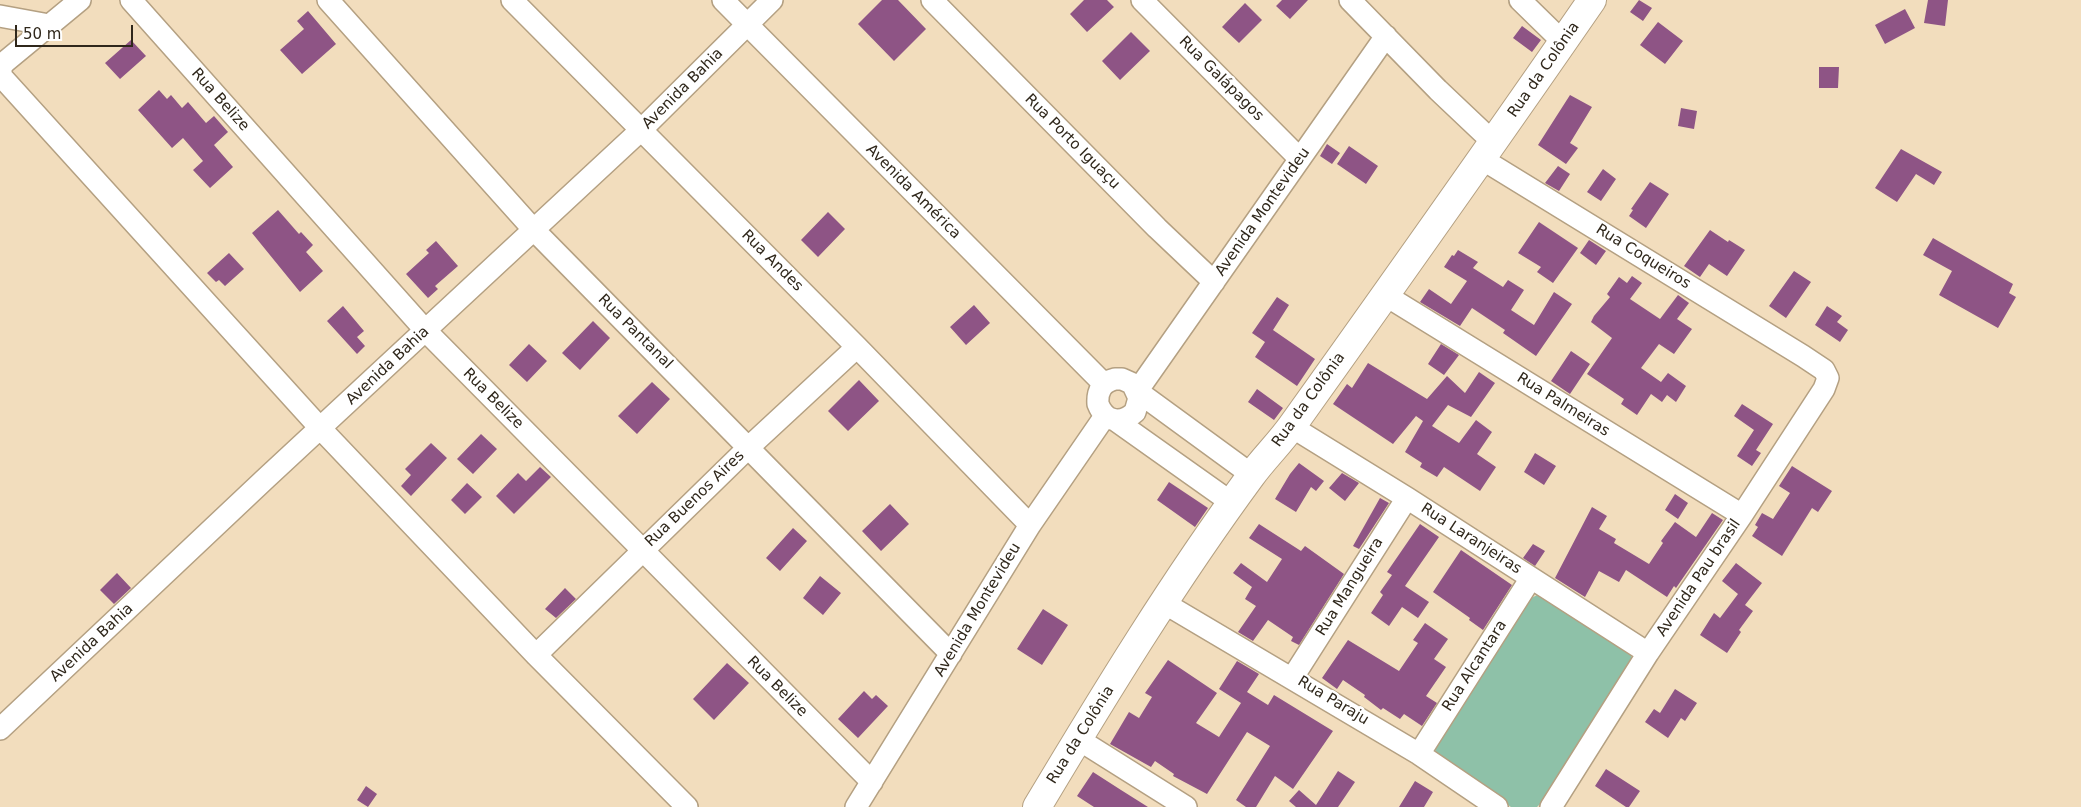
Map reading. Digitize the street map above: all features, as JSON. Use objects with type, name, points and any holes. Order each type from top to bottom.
[{"type":"main road","name":"Rua da Colônia","points":[[1037,807],[1164,603],[1232,503],[1252,475],[1292,427],[1592,0]]},
{"type":"street","points":[[80,0],[5,62],[0,71],[1,76],[320,429],[536,655],[687,807]]},
{"type":"street","name":"Rua Belize","points":[[131,0],[426,331],[872,782]]},
{"type":"street","name":"Rua Pantanal","points":[[328,0],[533,229],[951,654]]},
{"type":"street","name":"Rua Andes","points":[[512,0],[857,347],[1030,525]]},
{"type":"street","name":"Avenida América","points":[[723,0],[1104,384]]},
{"type":"street","name":"Avenida Bahia","points":[[0,729],[641,130],[772,0]]},
{"type":"street","name":"Rua Porto Iguaçu","points":[[932,0],[1157,228],[1214,282]]},
{"type":"street","name":"Rua Galápagos","points":[[1142,0],[1299,158]]},
{"type":"street","name":"Rua Coqueiros","points":[[1350,0],[1438,90],[1488,150],[1803,356]]},
{"type":"street","points":[[1520,0],[1563,42]]},
{"type":"street","points":[[0,16],[49,25]]},
{"type":"street","name":"Avenida Montevideu","points":[[1138,389],[1386,36]]},
{"type":"street","name":"Rua Palmeiras","points":[[1385,295],[1742,515]]},
{"type":"street","name":"Rua Buenos Aires","points":[[536,655],[749,447],[857,347]]},
{"type":"street","name":"Avenida Pau brasil","points":[[1551,807],[1648,653],[1742,515],[1824,388],[1828,378],[1824,370],[1803,356]]},
{"type":"street","points":[[1232,503],[1110,418],[1098,404],[1097,397],[1104,384],[1109,380],[1122,379],[1252,475]]},
{"type":"street","points":[[1110,418],[1123,420],[1135,412],[1138,405],[1138,389]]},
{"type":"street","name":"Avenida Montevideu","points":[[856,807],[1030,525],[1110,418]]},
{"type":"street","name":"Rua Laranjeiras","points":[[1292,427],[1407,498],[1648,653]]},
{"type":"street","name":"Rua Mangueira","points":[[1293,677],[1407,498]]},
{"type":"street","name":"Rua Alcantara","points":[[1419,754],[1532,578]]},
{"type":"street","name":"Rua Paraju","points":[[1164,603],[1293,677],[1419,754],[1497,807]]},
{"type":"street","points":[[1078,739],[1186,807]]},
{"type":"green space","points":[[1537,595],[1543,595],[1630,651],[1632,660],[1542,802],[1537,807],[1511,807],[1442,760],[1435,750],[1434,744],[1528,600]]},
{"type":"building","points":[[882,0],[898,0],[926,29],[894,61],[858,24]]},
{"type":"building","points":[[1084,0],[1107,0],[1114,7],[1087,32],[1070,14]]},
{"type":"building","points":[[1282,0],[1308,0],[1290,19],[1276,6]]},
{"type":"building","points":[[1639,0],[1652,8],[1643,21],[1630,12]]},
{"type":"building","points":[[1928,0],[1948,0],[1945,26],[1924,23]]},
{"type":"building","points":[[1245,3],[1262,20],[1239,43],[1222,27]]},
{"type":"building","points":[[1905,9],[1915,28],[1885,44],[1875,25]]},
{"type":"building","points":[[308,11],[336,44],[302,74],[280,50],[304,29],[297,21]]},
{"type":"building","points":[[1658,22],[1683,41],[1665,64],[1640,45]]},
{"type":"building","points":[[1522,26],[1541,40],[1532,52],[1513,38]]},
{"type":"building","points":[[1131,32],[1150,51],[1120,80],[1102,61]]},
{"type":"building","points":[[131,40],[146,56],[120,79],[105,63]]},
{"type":"building","points":[[1819,67],[1839,67],[1838,88],[1819,88]]},
{"type":"building","points":[[159,90],[167,99],[171,95],[182,108],[188,102],[206,123],[214,116],[228,132],[214,145],[233,167],[210,188],[193,170],[203,161],[183,138],[172,148],[138,110]]},
{"type":"building","points":[[1570,95],[1592,107],[1570,143],[1578,148],[1566,164],[1538,145]]},
{"type":"building","points":[[1681,108],[1697,111],[1694,129],[1678,126]]},
{"type":"building","points":[[1327,144],[1340,153],[1332,164],[1320,156]]},
{"type":"building","points":[[1349,146],[1378,166],[1366,184],[1337,164]]},
{"type":"building","points":[[1901,149],[1942,172],[1934,185],[1916,174],[1897,202],[1875,188]]},
{"type":"building","points":[[1558,166],[1570,174],[1559,191],[1545,183]]},
{"type":"building","points":[[1603,169],[1616,179],[1601,201],[1587,192]]},
{"type":"building","points":[[1650,182],[1669,194],[1646,228],[1629,216],[1633,210],[1631,209]]},
{"type":"building","points":[[278,210],[299,234],[301,232],[313,245],[306,252],[323,271],[300,292],[252,233]]},
{"type":"building","points":[[828,212],[845,229],[818,257],[801,240]]},
{"type":"building","points":[[1539,222],[1578,248],[1553,283],[1537,272],[1541,267],[1518,253]]},
{"type":"building","points":[[1710,230],[1745,250],[1727,276],[1709,264],[1700,277],[1684,266]]},
{"type":"building","points":[[1933,238],[2013,284],[2009,293],[2016,297],[1998,328],[1939,295],[1952,271],[1923,255]]},
{"type":"building","points":[[1589,240],[1606,251],[1596,265],[1580,253]]},
{"type":"building","points":[[436,241],[458,266],[435,286],[438,289],[428,298],[406,274],[429,253],[426,250]]},
{"type":"building","points":[[1458,250],[1478,262],[1473,268],[1503,287],[1508,280],[1524,290],[1511,310],[1534,325],[1554,292],[1572,304],[1536,356],[1503,333],[1505,330],[1472,308],[1460,326],[1420,302],[1429,289],[1451,304],[1467,281],[1444,267]]},
{"type":"building","points":[[229,253],[244,269],[225,286],[219,280],[216,282],[207,273]]},
{"type":"building","points":[[1794,271],[1811,282],[1786,318],[1769,306]]},
{"type":"building","points":[[1632,276],[1642,283],[1630,299],[1660,319],[1678,295],[1689,303],[1677,319],[1692,329],[1674,354],[1659,344],[1641,368],[1661,382],[1668,373],[1686,386],[1676,402],[1667,395],[1662,402],[1651,394],[1637,415],[1621,404],[1624,399],[1587,374],[1612,338],[1591,322],[1610,297],[1607,294],[1619,277],[1627,283]]},
{"type":"building","points":[[1277,297],[1289,305],[1273,330],[1315,359],[1297,386],[1255,357],[1265,342],[1252,333]]},
{"type":"building","points":[[974,305],[990,323],[966,345],[950,327]]},
{"type":"building","points":[[343,306],[364,331],[357,337],[365,346],[357,354],[327,321]]},
{"type":"building","points":[[1827,306],[1842,316],[1837,322],[1848,330],[1840,342],[1815,325]]},
{"type":"building","points":[[593,321],[610,338],[580,370],[562,353]]},
{"type":"building","points":[[529,344],[547,361],[527,382],[509,365]]},
{"type":"building","points":[[1441,344],[1459,355],[1444,375],[1428,364]]},
{"type":"building","points":[[1571,351],[1590,364],[1570,394],[1551,381]]},
{"type":"building","points":[[1368,363],[1427,399],[1447,376],[1465,393],[1479,372],[1495,383],[1471,417],[1448,405],[1432,426],[1459,443],[1476,420],[1492,432],[1477,454],[1496,467],[1480,491],[1444,467],[1437,477],[1420,467],[1422,463],[1405,452],[1423,421],[1416,416],[1393,444],[1333,404],[1347,384],[1352,388]]},
{"type":"building","points":[[859,380],[879,401],[848,431],[828,411]]},
{"type":"building","points":[[652,382],[670,399],[637,434],[618,416]]},
{"type":"building","points":[[1257,389],[1283,408],[1274,420],[1248,402]]},
{"type":"building","points":[[1742,404],[1773,424],[1756,450],[1761,453],[1752,466],[1737,456],[1754,430],[1734,416]]},
{"type":"building","points":[[481,434],[497,449],[473,474],[457,459]]},
{"type":"building","points":[[431,443],[447,458],[411,496],[401,486],[411,475],[405,469]]},
{"type":"building","points":[[1535,453],[1556,466],[1544,485],[1524,472]]},
{"type":"building","points":[[1299,463],[1324,481],[1316,491],[1311,487],[1296,512],[1275,499]]},
{"type":"building","points":[[1792,466],[1832,491],[1818,512],[1812,508],[1782,556],[1752,536],[1758,527],[1755,525],[1762,513],[1773,519],[1790,493],[1779,486]]},
{"type":"building","points":[[540,467],[551,477],[514,514],[496,496],[518,473],[526,481]]},
{"type":"building","points":[[1342,473],[1359,483],[1345,501],[1329,488]]},
{"type":"building","points":[[1169,482],[1208,508],[1195,527],[1157,500]]},
{"type":"building","points":[[467,483],[482,497],[465,514],[451,500]]},
{"type":"building","points":[[1675,494],[1688,503],[1678,519],[1665,510]]},
{"type":"building","points":[[1380,498],[1389,503],[1359,549],[1353,546]]},
{"type":"building","points":[[890,504],[909,524],[881,551],[862,531]]},
{"type":"building","points":[[1592,507],[1607,516],[1599,529],[1616,539],[1614,543],[1649,564],[1663,543],[1661,541],[1675,522],[1696,537],[1712,513],[1723,520],[1676,588],[1674,586],[1667,597],[1626,570],[1619,582],[1599,571],[1585,597],[1555,578]]},
{"type":"building","points":[[1259,524],[1301,551],[1305,546],[1344,574],[1299,645],[1291,641],[1293,637],[1268,620],[1253,641],[1238,632],[1256,606],[1245,599],[1252,587],[1233,573],[1241,563],[1267,582],[1282,559],[1249,538]]},
{"type":"building","points":[[1420,524],[1439,537],[1405,586],[1429,602],[1418,618],[1402,607],[1389,626],[1371,613],[1383,595],[1380,592],[1392,575],[1387,572]]},
{"type":"building","points":[[793,528],[807,541],[780,571],[766,558]]},
{"type":"building","points":[[1533,544],[1545,551],[1535,566],[1523,558]]},
{"type":"building","points":[[1461,550],[1512,585],[1483,630],[1469,620],[1470,618],[1433,592]]},
{"type":"building","points":[[1736,563],[1762,583],[1745,605],[1753,611],[1739,630],[1741,632],[1727,653],[1700,635],[1714,613],[1720,618],[1738,594],[1722,581]]},
{"type":"building","points":[[117,573],[131,588],[114,604],[100,590]]},
{"type":"building","points":[[820,576],[841,593],[823,615],[803,598]]},
{"type":"building","points":[[565,588],[576,599],[556,618],[545,609]]},
{"type":"building","points":[[1043,609],[1068,625],[1042,665],[1017,649]]},
{"type":"building","points":[[1425,623],[1448,639],[1434,659],[1446,667],[1426,696],[1437,703],[1422,726],[1404,714],[1400,719],[1383,708],[1381,710],[1364,697],[1365,695],[1343,680],[1337,689],[1322,678],[1348,640],[1399,671],[1418,643],[1413,640]]},
{"type":"building","points":[[1168,660],[1217,693],[1196,723],[1219,737],[1241,703],[1219,689],[1237,661],[1259,674],[1247,692],[1268,705],[1274,695],[1333,731],[1293,789],[1275,776],[1256,807],[1246,807],[1236,800],[1270,746],[1247,732],[1207,794],[1173,776],[1174,774],[1155,761],[1151,767],[1110,744],[1129,712],[1139,718],[1152,697],[1145,693]]},
{"type":"building","points":[[727,663],[749,683],[714,720],[693,699]]},
{"type":"building","points":[[1675,689],[1697,703],[1685,721],[1681,718],[1668,738],[1645,722],[1654,709],[1660,713]]},
{"type":"building","points":[[864,691],[872,699],[876,695],[888,706],[858,738],[838,719]]},
{"type":"building","points":[[1606,769],[1640,791],[1629,807],[1626,807],[1595,786]]},
{"type":"building","points":[[1338,771],[1355,782],[1338,807],[1296,807],[1289,801],[1299,790],[1316,805]]},
{"type":"building","points":[[1093,772],[1148,807],[1094,807],[1077,796]]},
{"type":"building","points":[[1415,781],[1433,792],[1424,807],[1399,807]]},
{"type":"building","points":[[366,786],[377,794],[368,807],[357,800]]}]
